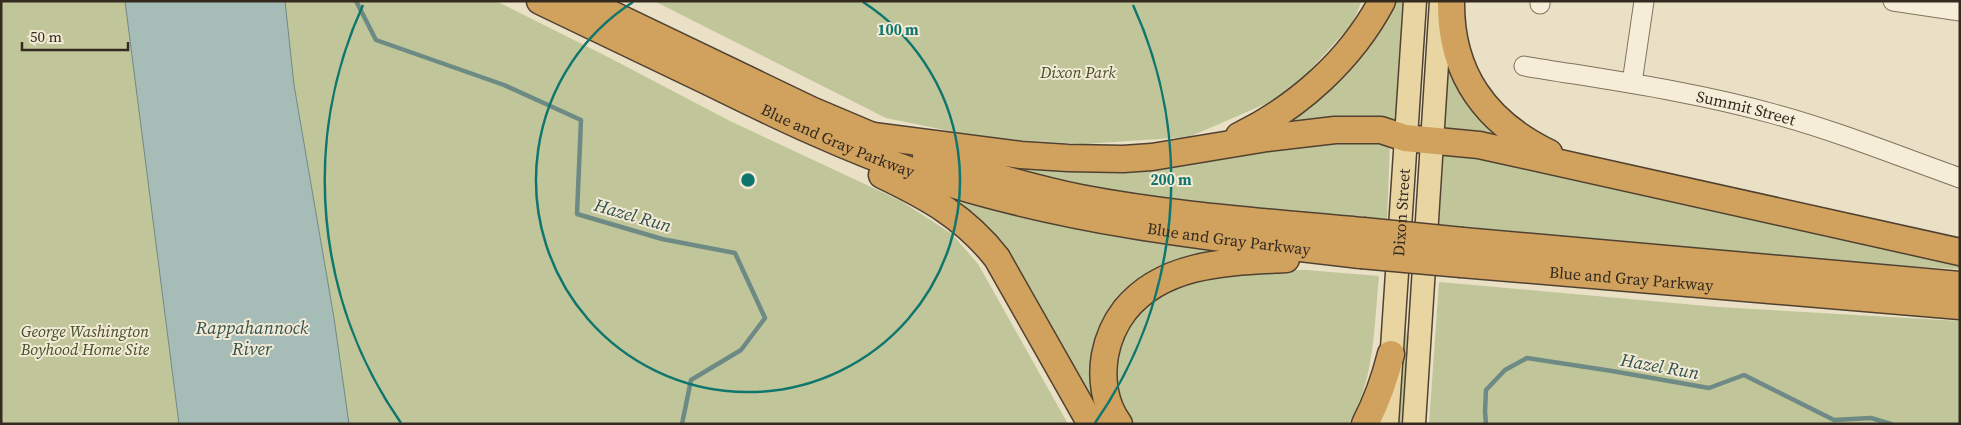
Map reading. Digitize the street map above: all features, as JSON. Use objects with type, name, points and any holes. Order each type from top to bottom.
[{"type":"highway","name":"Blue and Gray Parkway","points":[[540,1],[765,109],[860,152],[982,193],[1046,210],[1161,231],[1362,243],[1960,306]]},
{"type":"highway","name":"Blue and Gray Parkway","points":[[584,1],[811,110],[873,136],[978,172],[1081,198],[1362,243]]},
{"type":"highway","points":[[1216,147],[1264,123],[1318,83],[1354,44],[1382,1]]},
{"type":"highway","points":[[1451,1],[1450,18],[1458,58],[1471,87],[1484,105],[1493,115],[1521,136],[1546,151],[1589,169]]},
{"type":"highway","points":[[765,109],[945,209],[972,230],[997,258],[1091,424]]},
{"type":"highway","points":[[873,136],[1021,155],[1123,159],[1152,157],[1335,130],[1382,130],[1405,138],[1479,145],[1960,252]]},
{"type":"highway","points":[[1119,424],[1109,404],[1104,387],[1102,369],[1112,332],[1121,315],[1133,300],[1145,290],[1177,274],[1201,267],[1362,243]]},
{"type":"highway","name":"Blue and Gray Parkway","points":[[1462,253],[1960,285]]},
{"type":"highway","points":[[1365,424],[1385,378],[1391,354]]},
{"type":"main road","name":"Dixon Street","points":[[1387,424],[1415,1]]},
{"type":"main road","name":"Dixon Street","points":[[1414,424],[1441,1]]},
{"type":"street","points":[[1632,83],[1644,1]]},
{"type":"street","points":[[1893,1],[1960,12]]},
{"type":"street","name":"Summit Street","points":[[1524,66],[1632,83],[1720,100],[1775,114],[1960,178]]},
{"type":"green space","name":"George Washington Boyhood Home Site","points":[[1,1],[125,1],[179,424],[1,424]]},
{"type":"green space","points":[[285,1],[496,1],[730,121],[901,201],[952,234],[978,264],[1068,424],[349,424],[334,318],[294,85]]},
{"type":"green space","name":"Dixon Park","points":[[654,1],[1362,1],[1352,24],[1288,94],[1189,137],[1084,144],[984,138],[886,118]]},
{"type":"green space","points":[[1392,1],[1405,1],[1395,124],[1298,128],[1284,121]]},
{"type":"green space","points":[[1446,51],[1507,140],[1443,134]]},
{"type":"green space","points":[[1303,141],[1390,143],[1387,221],[1166,201],[1049,180],[993,166]]},
{"type":"green space","points":[[1441,149],[1960,262],[1960,269],[1848,263],[1436,224]]},
{"type":"green space","points":[[956,201],[1085,230],[1216,250],[1217,258],[1128,294],[1101,424],[1083,383],[1011,256],[986,226]]},
{"type":"green space","points":[[1259,270],[1306,270],[1379,276],[1372,353],[1364,390],[1348,424],[1130,424],[1122,411],[1110,350],[1130,311],[1192,278]]},
{"type":"green space","points":[[1439,282],[1718,307],[1960,321],[1960,424],[1429,424]]},
{"type":"green space","points":[[1401,321],[1405,322],[1409,353],[1406,424],[1395,424]]},
{"type":"water","name":"Rappahannock River","points":[[125,1],[285,1],[294,85],[334,318],[349,424],[179,424]]},
{"type":"waterway","name":"Hazel Run","points":[[356,1],[376,40],[504,85],[581,120],[577,214],[662,239],[735,253],[765,318],[741,350],[691,380],[682,424]]},
{"type":"waterway","name":"Hazel Run","points":[[1486,424],[1486,390],[1505,370],[1527,358],[1709,388],[1744,375],[1834,420],[1871,418],[1891,424]]}]
